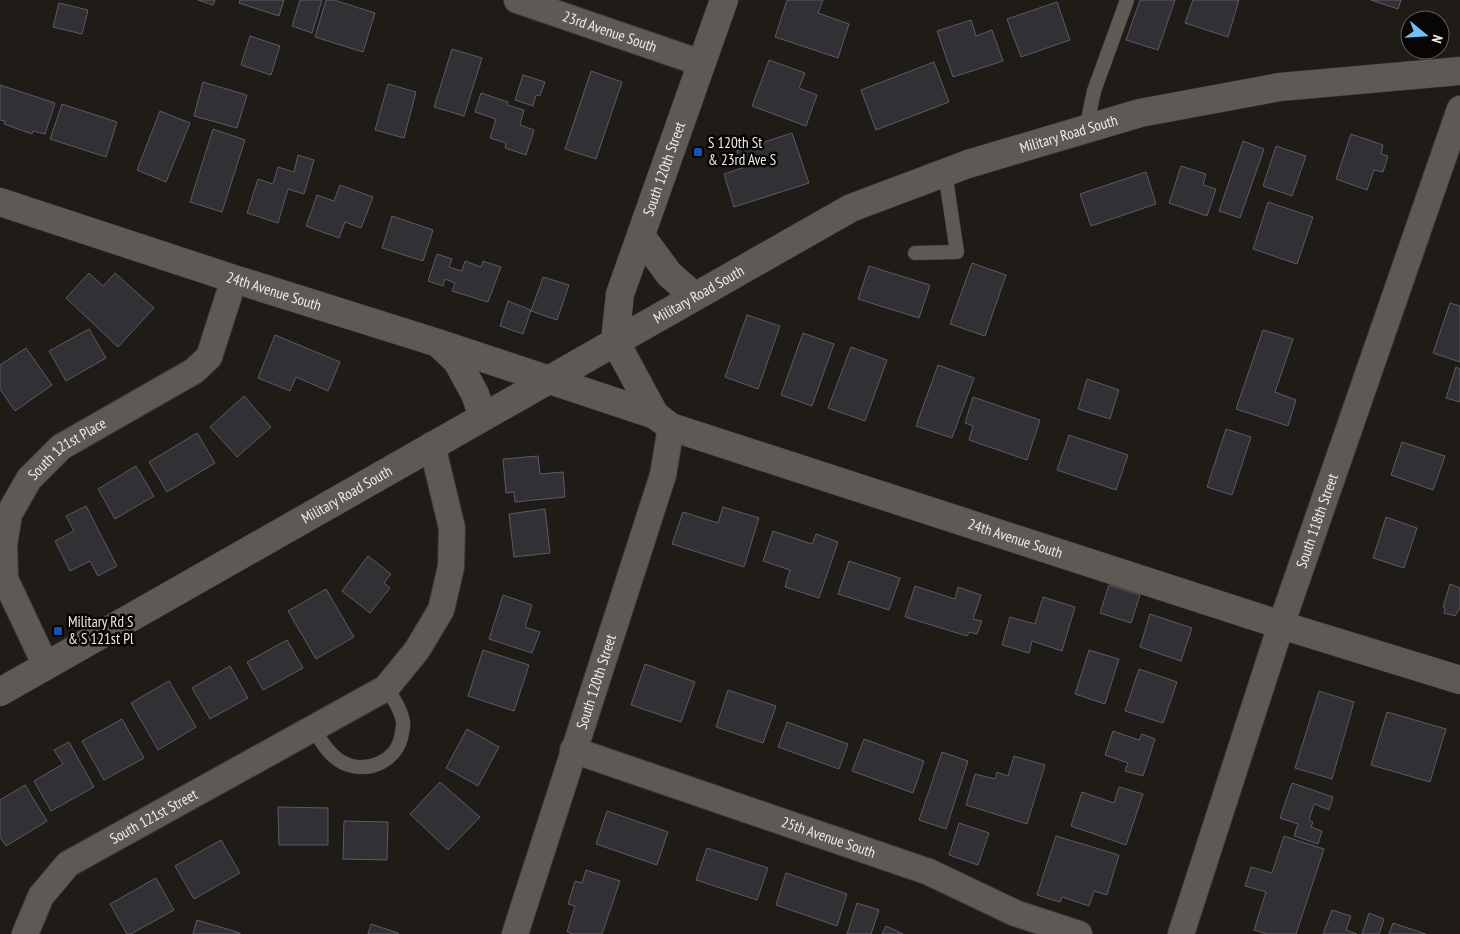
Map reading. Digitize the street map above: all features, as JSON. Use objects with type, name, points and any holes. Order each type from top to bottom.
[{"type":"street","name":"23rd Avenue South","points":[[517,0],[701,63]]},
{"type":"street","name":"South 120th Street","points":[[615,341],[620,294],[724,0]]},
{"type":"street","name":"Military Road South","points":[[0,692],[851,208],[968,164],[1140,113],[1280,87],[1460,71]]},
{"type":"street","name":"South 118th Street","points":[[1180,934],[1282,625],[1460,109]]},
{"type":"street","name":"24th Avenue South","points":[[0,202],[234,279],[438,343],[663,421],[1282,625],[1460,680]]},
{"type":"street","points":[[641,236],[669,274],[694,296]]},
{"type":"street","name":"South 121st Place","points":[[46,666],[5,579],[4,545],[10,514],[29,479],[61,447],[194,371],[208,357],[234,279]]},
{"type":"street","points":[[615,341],[663,421]]},
{"type":"street","points":[[438,343],[457,361],[475,394],[482,417]]},
{"type":"street","name":"South 120th Street","points":[[515,934],[663,475],[663,421]]},
{"type":"street","name":"South 121st Street","points":[[26,934],[42,896],[68,864],[386,688],[417,650],[441,610],[451,568],[452,528],[432,445]]},
{"type":"street","name":"25th Avenue South","points":[[573,750],[929,872],[1015,913],[1079,934]]},
{"type":"lane","points":[[1086,129],[1094,91],[1127,0]]},
{"type":"lane","points":[[915,253],[958,252],[945,172]]},
{"type":"lane","points":[[313,729],[328,750],[340,761],[354,766],[369,767],[381,764],[393,754],[401,740],[403,723],[398,707],[386,688]]},
{"type":"building","points":[[198,0],[215,0],[213,5]]},
{"type":"building","points":[[240,0],[284,0],[279,16],[239,3]]},
{"type":"building","points":[[300,0],[322,0],[312,33],[292,26]]},
{"type":"building","points":[[326,0],[334,0],[375,13],[363,52],[315,37]]},
{"type":"building","points":[[787,0],[823,0],[818,13],[849,24],[838,58],[775,37]]},
{"type":"building","points":[[1140,0],[1175,0],[1158,50],[1126,40]]},
{"type":"building","points":[[1193,0],[1239,0],[1228,37],[1185,23]]},
{"type":"building","points":[[1371,0],[1401,0],[1398,9]]},
{"type":"building","points":[[1057,2],[1070,40],[1021,57],[1007,19]]},
{"type":"building","points":[[59,3],[88,10],[82,34],[53,27]]},
{"type":"building","points":[[971,20],[976,36],[992,30],[1003,61],[953,77],[937,31]]},
{"type":"building","points":[[250,36],[280,46],[271,75],[241,65]]},
{"type":"building","points":[[452,49],[482,58],[464,116],[434,107]]},
{"type":"building","points":[[769,60],[805,73],[799,88],[817,95],[806,126],[752,106]]},
{"type":"building","points":[[934,62],[949,102],[876,130],[861,90]]},
{"type":"building","points":[[591,71],[622,82],[596,159],[565,149]]},
{"type":"building","points":[[523,75],[545,82],[540,96],[536,95],[533,106],[515,100]]},
{"type":"building","points":[[203,82],[247,95],[237,128],[194,116]]},
{"type":"building","points":[[388,84],[416,92],[404,138],[375,130]]},
{"type":"building","points":[[0,85],[55,103],[45,134],[33,131],[32,134],[4,124],[5,121],[0,120]]},
{"type":"building","points":[[481,93],[508,102],[507,105],[524,110],[520,125],[534,130],[526,155],[505,148],[506,143],[490,138],[496,119],[475,112]]},
{"type":"building","points":[[62,104],[117,122],[106,157],[50,139]]},
{"type":"building","points":[[160,111],[190,123],[166,182],[137,170]]},
{"type":"building","points":[[213,129],[245,140],[222,212],[190,202]]},
{"type":"building","points":[[792,133],[809,183],[734,207],[724,174],[742,168],[737,151]]},
{"type":"building","points":[[1351,134],[1383,145],[1381,154],[1388,156],[1383,172],[1374,170],[1367,190],[1336,179]]},
{"type":"building","points":[[1243,141],[1264,149],[1240,218],[1219,211]]},
{"type":"building","points":[[1276,146],[1306,156],[1292,196],[1263,186]]},
{"type":"building","points":[[298,155],[314,160],[304,194],[288,189],[278,223],[247,213],[258,179],[273,184],[278,167],[294,172]]},
{"type":"building","points":[[1181,166],[1206,174],[1203,185],[1216,189],[1207,216],[1169,203]]},
{"type":"building","points":[[1146,172],[1156,204],[1091,226],[1080,194]]},
{"type":"building","points":[[340,185],[373,197],[361,228],[345,222],[339,238],[306,226],[317,195],[334,201]]},
{"type":"building","points":[[1268,202],[1313,217],[1297,264],[1253,249]]},
{"type":"building","points":[[392,216],[433,230],[423,261],[382,248]]},
{"type":"building","points":[[437,254],[452,259],[449,267],[462,271],[465,261],[481,267],[483,261],[501,267],[488,302],[452,291],[455,283],[445,279],[443,286],[428,281]]},
{"type":"building","points":[[972,263],[1006,275],[985,336],[950,324]]},
{"type":"building","points":[[869,266],[930,285],[919,318],[858,299]]},
{"type":"building","points":[[89,273],[103,286],[115,273],[154,308],[118,347],[66,298]]},
{"type":"building","points":[[543,277],[569,285],[557,320],[531,311]]},
{"type":"building","points":[[508,301],[531,310],[523,334],[500,326]]},
{"type":"building","points":[[1450,303],[1460,306],[1460,362],[1433,353]]},
{"type":"building","points":[[747,315],[780,326],[758,389],[725,377]]},
{"type":"building","points":[[89,329],[106,358],[66,381],[49,351]]},
{"type":"building","points":[[1263,330],[1293,339],[1275,392],[1296,400],[1288,426],[1236,409]]},
{"type":"building","points":[[803,333],[834,344],[812,406],[781,395]]},
{"type":"building","points":[[275,335],[340,362],[328,391],[296,377],[290,391],[258,378]]},
{"type":"building","points":[[851,347],[887,360],[865,421],[828,408]]},
{"type":"building","points":[[26,348],[52,385],[15,411],[0,389],[0,365]]},
{"type":"building","points":[[938,365],[974,378],[952,438],[916,426]]},
{"type":"building","points":[[1456,367],[1460,369],[1460,402],[1446,398]]},
{"type":"building","points":[[1087,379],[1119,390],[1110,419],[1078,409]]},
{"type":"building","points":[[244,396],[271,427],[237,457],[210,427]]},
{"type":"building","points":[[973,397],[1040,420],[1027,460],[969,440],[973,426],[965,423]]},
{"type":"building","points":[[1226,429],[1251,437],[1232,495],[1207,487]]},
{"type":"building","points":[[197,433],[215,463],[167,492],[149,462]]},
{"type":"building","points":[[1069,435],[1128,455],[1116,490],[1057,470]]},
{"type":"building","points":[[1402,442],[1445,456],[1433,490],[1391,475]]},
{"type":"building","points":[[538,456],[540,474],[563,472],[565,497],[515,502],[514,492],[506,493],[503,459]]},
{"type":"building","points":[[136,466],[154,496],[115,519],[98,489]]},
{"type":"building","points":[[86,506],[117,566],[98,576],[90,561],[70,571],[55,541],[74,531],[66,516]]},
{"type":"building","points":[[723,507],[759,518],[744,567],[672,544],[683,512],[718,523]]},
{"type":"building","points":[[545,509],[550,553],[514,557],[509,514]]},
{"type":"building","points":[[1386,517],[1417,528],[1404,568],[1373,558]]},
{"type":"building","points":[[773,531],[812,544],[816,534],[838,542],[819,598],[785,587],[790,570],[763,561]]},
{"type":"building","points":[[368,556],[391,574],[384,583],[390,588],[370,613],[342,591]]},
{"type":"building","points":[[849,561],[900,578],[889,610],[838,594]]},
{"type":"building","points":[[1450,584],[1460,588],[1460,608],[1455,616],[1444,613],[1445,608],[1443,607]]},
{"type":"building","points":[[1109,585],[1140,595],[1131,623],[1100,613]]},
{"type":"building","points":[[915,586],[955,599],[958,587],[981,595],[973,619],[982,621],[977,634],[969,632],[967,636],[905,617]]},
{"type":"building","points":[[326,589],[354,637],[316,659],[288,611]]},
{"type":"building","points":[[503,595],[532,605],[525,627],[540,632],[532,653],[489,639]]},
{"type":"building","points":[[1043,597],[1075,607],[1062,651],[1032,641],[1029,653],[1002,645],[1010,617],[1035,624]]},
{"type":"building","points":[[1150,614],[1192,628],[1181,661],[1140,647]]},
{"type":"building","points":[[287,640],[303,668],[263,690],[247,662]]},
{"type":"building","points":[[483,650],[529,665],[514,711],[468,696]]},
{"type":"building","points":[[1089,650],[1119,659],[1105,704],[1075,694]]},
{"type":"building","points":[[645,664],[695,682],[681,722],[631,705]]},
{"type":"building","points":[[230,666],[248,698],[210,719],[192,688]]},
{"type":"building","points":[[1139,669],[1177,682],[1163,723],[1125,711]]},
{"type":"building","points":[[169,681],[196,727],[158,750],[131,703]]},
{"type":"building","points":[[728,690],[776,706],[763,743],[716,727]]},
{"type":"building","points":[[1319,691],[1354,702],[1332,779],[1295,768]]},
{"type":"building","points":[[1387,712],[1446,729],[1430,782],[1371,765]]},
{"type":"building","points":[[122,719],[144,758],[104,780],[82,741]]},
{"type":"building","points":[[787,722],[848,744],[839,769],[778,747]]},
{"type":"building","points":[[467,729],[499,747],[478,786],[446,768]]},
{"type":"building","points":[[1113,731],[1139,740],[1142,734],[1155,739],[1143,776],[1125,771],[1128,763],[1105,755]]},
{"type":"building","points":[[864,739],[924,761],[913,793],[852,771]]},
{"type":"building","points":[[69,742],[94,787],[51,811],[34,781],[63,764],[54,750]]},
{"type":"building","points":[[942,752],[968,761],[946,829],[919,820]]},
{"type":"building","points":[[1014,756],[1045,765],[1027,824],[966,805],[975,774],[995,779],[997,772],[1008,776]]},
{"type":"building","points":[[440,782],[480,817],[448,850],[410,814]]},
{"type":"building","points":[[1292,783],[1333,797],[1329,810],[1314,804],[1309,820],[1313,822],[1311,827],[1322,831],[1318,844],[1294,836],[1298,824],[1280,818]]},
{"type":"building","points":[[25,785],[47,821],[6,846],[0,837],[0,800]]},
{"type":"building","points":[[1119,787],[1143,794],[1126,845],[1071,826],[1082,792],[1114,803]]},
{"type":"building","points":[[278,807],[328,808],[328,845],[279,845]]},
{"type":"building","points":[[607,811],[668,832],[657,865],[596,844]]},
{"type":"building","points":[[344,821],[388,822],[387,860],[343,859]]},
{"type":"building","points":[[959,823],[989,833],[978,865],[949,855]]},
{"type":"building","points":[[1056,836],[1119,855],[1107,895],[1094,891],[1089,906],[1062,897],[1060,902],[1037,895]]},
{"type":"building","points":[[1284,836],[1324,849],[1296,934],[1267,934],[1254,930],[1266,892],[1245,886],[1251,867],[1272,873]]},
{"type":"building","points":[[221,840],[240,873],[194,899],[175,866]]},
{"type":"building","points":[[707,848],[768,868],[757,900],[696,880]]},
{"type":"building","points":[[586,870],[620,881],[602,934],[573,934],[567,932],[575,906],[568,904],[575,881],[582,883]]},
{"type":"building","points":[[786,873],[847,894],[837,926],[776,905]]},
{"type":"building","points":[[156,878],[174,910],[131,934],[127,934],[110,904]]},
{"type":"building","points":[[857,903],[879,910],[871,934],[847,934]]},
{"type":"building","points":[[1332,910],[1351,916],[1346,930],[1357,934],[1323,934]]},
{"type":"building","points":[[1369,913],[1384,919],[1379,934],[1362,934]]},
{"type":"building","points":[[197,920],[240,933],[240,934],[193,934]]},
{"type":"building","points":[[1393,923],[1426,934],[1389,934]]},
{"type":"building","points":[[371,924],[398,933],[398,934],[368,934]]},
{"type":"building","points":[[886,926],[903,934],[882,934]]},
{"type":"place","name":"S 120th St & 23rd Ave S","points":[[698,152]]},
{"type":"place","name":"Military Rd S & S 121st Pl","points":[[58,631]]}]
